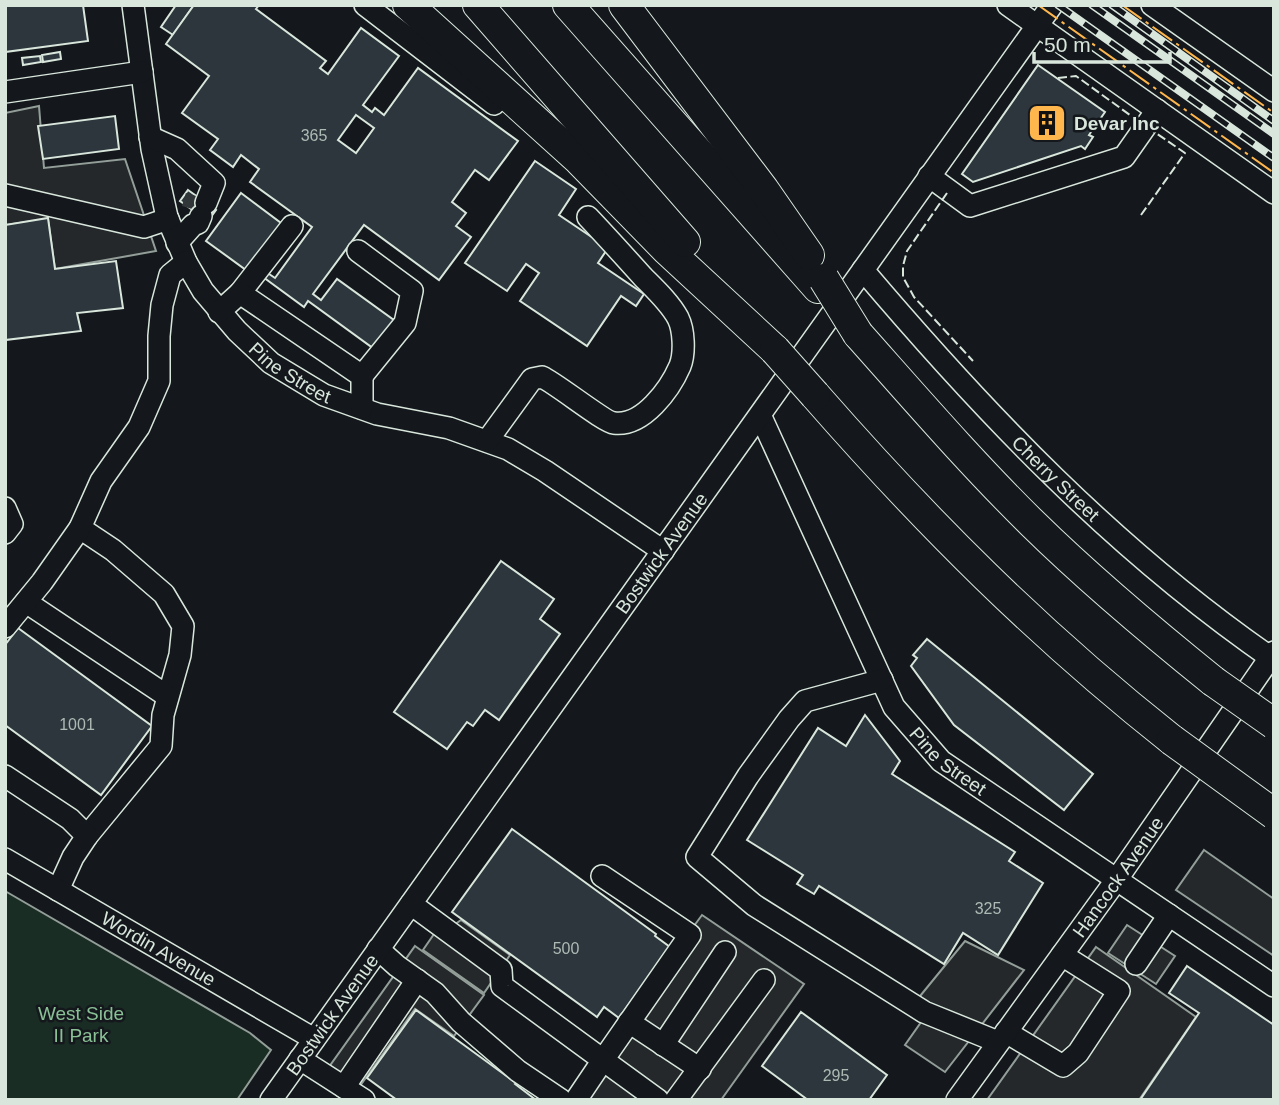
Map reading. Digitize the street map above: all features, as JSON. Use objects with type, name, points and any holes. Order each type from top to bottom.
[{"type":"highway","points":[[408,5],[579,160],[667,250],[775,350]]},
{"type":"highway","points":[[478,5],[637,185],[775,350],[930,523],[985,578],[1084,668],[1172,740],[1274,814]]},
{"type":"highway","points":[[568,5],[821,284],[858,334],[941,428],[1032,523],[1129,612],[1213,681],[1274,724]]},
{"type":"highway","points":[[624,5],[771,200],[821,284]]},
{"type":"street","name":"Pine Street","points":[[133,5],[150,136],[168,219],[182,253],[219,312],[271,363],[324,395],[377,414],[449,428],[508,450],[545,471],[663,551]]},
{"type":"street","points":[[365,5],[494,104]]},
{"type":"street","points":[[1008,5],[1274,193]]},
{"type":"street","name":"Bostwick Avenue","points":[[271,1100],[761,417],[1052,5]]},
{"type":"street","points":[[1152,5],[1274,91]]},
{"type":"street","points":[[5,92],[142,72]]},
{"type":"street","points":[[929,176],[970,206],[1124,157],[1157,110]]},
{"type":"street","points":[[5,628],[80,528],[101,481],[139,427],[159,381],[162,305],[170,275],[182,253],[198,210],[214,183],[177,149],[150,136]]},
{"type":"street","points":[[5,195],[144,227],[168,219]]},
{"type":"street","points":[[487,442],[527,382],[532,379],[542,377],[557,385],[609,422],[626,422],[634,420],[657,400],[681,364],[683,345],[679,320],[655,289],[588,217]]},
{"type":"street","points":[[219,312],[240,293],[292,226]]},
{"type":"street","points":[[358,251],[412,291],[405,323],[362,376],[362,408]]},
{"type":"street","name":"Cherry Street","points":[[863,270],[977,399],[1068,491],[1148,565],[1273,656]]},
{"type":"street","points":[[240,293],[362,376]]},
{"type":"street","name":"Pine Street","points":[[761,417],[894,707],[941,761],[1274,986]]},
{"type":"street","points":[[58,890],[87,835],[161,746],[167,696],[180,655],[183,626],[164,594],[113,550],[80,528]]},
{"type":"street","points":[[26,601],[167,696]]},
{"type":"street","name":"Hancock Avenue","points":[[957,1100],[1117,879],[1273,656]]},
{"type":"street","points":[[882,680],[805,701],[748,776],[697,857],[754,905],[924,1013],[1002,1037],[1063,1066],[1078,1053],[1119,991],[1062,955]]},
{"type":"street","points":[[5,776],[70,819],[87,835]]},
{"type":"street","name":"Wordin Avenue","points":[[5,859],[314,1039]]},
{"type":"street","points":[[576,1100],[690,935],[602,876]]},
{"type":"street","points":[[411,904],[501,971],[502,986],[658,1100]]},
{"type":"street","points":[[1136,964],[1169,915]]},
{"type":"street","points":[[378,949],[435,993],[461,1022],[518,1071],[561,1100]]},
{"type":"street","points":[[663,1045],[725,952]]},
{"type":"street","points":[[677,1100],[764,980]]},
{"type":"street","points":[[344,1087],[417,981]]},
{"type":"street","points":[[629,1022],[700,1069]]},
{"type":"street","points":[[300,1059],[364,1100]]},
{"type":"green space","name":"West Side II Park","points":[[5,891],[250,1033],[271,1050],[237,1100],[5,1100]]},
{"type":"shaded area","points":[[39,106],[44,168],[125,159],[156,251],[55,269],[48,219],[5,225],[5,113]]},
{"type":"shaded area","points":[[1204,850],[1274,899],[1274,956],[1176,890]]},
{"type":"shaded area","points":[[439,913],[454,925],[461,920],[510,955],[484,993],[423,950],[434,934],[427,929]]},
{"type":"shaded area","points":[[702,915],[804,984],[721,1100],[586,1100],[617,1031]]},
{"type":"shaded area","points":[[1127,925],[1175,956],[1156,984],[1108,953]]},
{"type":"shaded area","points":[[965,941],[1024,970],[945,1072],[905,1045],[931,1008],[916,1001]]},
{"type":"shaded area","points":[[415,946],[484,995],[454,1036],[415,1009],[350,1100],[319,1081]]},
{"type":"shaded area","points":[[1096,947],[1196,1017],[1139,1100],[987,1100]]},
{"type":"building","points":[[5,5],[83,5],[88,41],[5,52]]},
{"type":"building","points":[[176,5],[194,5],[173,35],[161,27]]},
{"type":"building","points":[[194,5],[259,5],[256,9],[326,61],[320,68],[328,74],[361,28],[399,56],[363,105],[372,112],[375,108],[384,115],[418,68],[518,141],[489,180],[475,170],[452,202],[466,213],[456,226],[471,237],[439,280],[364,225],[313,294],[321,300],[337,279],[398,323],[377,351],[308,301],[304,307],[263,277],[266,272],[275,278],[312,227],[250,182],[259,169],[241,155],[233,167],[210,150],[218,139],[182,113],[209,76],[166,44]],"holes":[[[356,115],[374,128],[356,153],[338,140]]]},
{"type":"building","points":[[60,52],[61,59],[43,62],[42,55]]},
{"type":"building","points":[[40,56],[41,62],[23,65],[22,58]]},
{"type":"building","name":"Devar Inc","points":[[1038,65],[1105,112],[1089,135],[1093,137],[1085,149],[1081,146],[973,182],[962,174]]},
{"type":"building","points":[[115,116],[119,149],[43,159],[38,126]]},
{"type":"building","points":[[535,161],[576,189],[559,215],[608,248],[598,263],[644,294],[636,306],[621,296],[587,346],[520,301],[539,273],[526,264],[507,291],[465,263]]},
{"type":"building","points":[[188,190],[216,210],[208,221],[180,201]]},
{"type":"building","points":[[241,193],[281,223],[246,270],[206,241]]},
{"type":"building","points":[[48,218],[55,269],[116,261],[123,308],[77,313],[81,331],[5,340],[5,225]]},
{"type":"building","points":[[501,561],[554,599],[540,619],[560,634],[499,720],[485,710],[473,726],[467,722],[447,749],[394,712]]},
{"type":"building","points":[[18,628],[152,726],[101,795],[5,725],[5,645]]},
{"type":"building","points":[[927,639],[1093,774],[1064,810],[954,725],[911,666],[917,658],[913,655]]},
{"type":"building","points":[[865,715],[900,761],[892,774],[1015,852],[1009,861],[1043,883],[998,955],[963,933],[944,964],[819,886],[814,894],[797,884],[803,875],[747,840],[818,728],[846,746]]},
{"type":"building","points":[[512,829],[670,947],[619,1018],[604,1007],[597,1017],[452,912]]},
{"type":"building","points":[[1187,966],[1274,1025],[1274,1100],[1140,1100],[1199,1013],[1169,993]]},
{"type":"building","points":[[416,1010],[536,1100],[397,1100],[367,1078]]},
{"type":"building","points":[[801,1012],[887,1075],[869,1100],[808,1100],[762,1066]]},
{"type":"tunnel","points":[[192,209],[196,196]]},
{"type":"railway","points":[[1058,5],[1274,158]]},
{"type":"railway","points":[[1092,5],[1274,134]]},
{"type":"railway","points":[[1112,5],[1274,121]]},
{"type":"fence","points":[[1058,78],[1076,76],[1141,123]]},
{"type":"fence","points":[[1141,215],[1185,153],[1150,129]]},
{"type":"fence","points":[[947,193],[907,251],[903,277],[914,297],[973,361]]},
{"type":"power","points":[[1038,5],[1274,173]]},
{"type":"power","points":[[1122,5],[1274,113]]},
{"type":"place","name":"Devar Inc","points":[[1047,123]]}]
